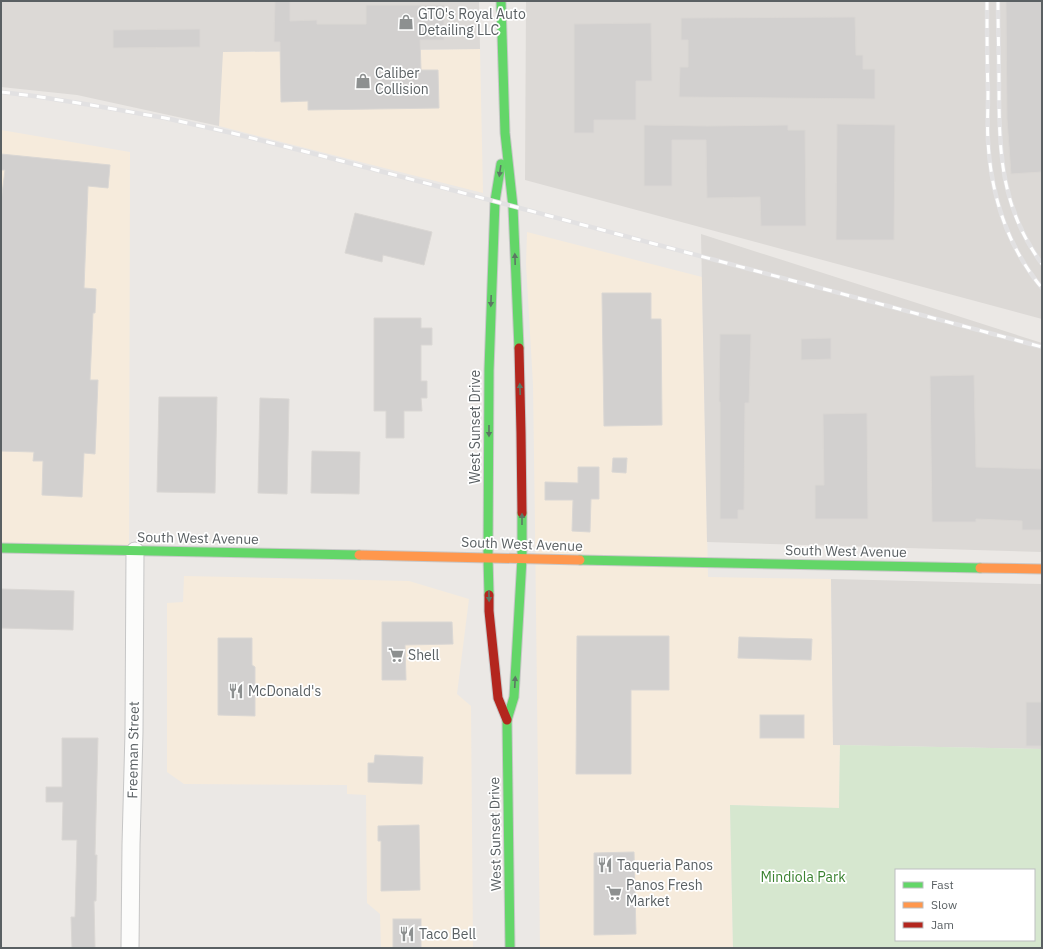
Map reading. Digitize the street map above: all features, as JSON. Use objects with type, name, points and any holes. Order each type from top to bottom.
[{"type":"main road","name":"West Sunset Drive","points":[[502,1],[505,133],[514,207],[521,405],[522,558],[514,697],[507,720],[510,948]]},
{"type":"main road","name":"West Sunset Drive","points":[[505,133],[495,201],[489,370],[488,557],[489,611],[498,698],[507,720]]},
{"type":"main road","name":"South West Avenue","points":[[1,548],[1042,569]]},
{"type":"street","name":"Freeman Street","points":[[130,948],[135,551]]},
{"type":"shaded area","points":[[1,1],[479,1],[480,49],[223,52],[219,126],[77,95],[1,87]]},
{"type":"shaded area","points":[[526,1],[1042,1],[1042,319],[525,180]]},
{"type":"shaded area","points":[[480,49],[483,193],[219,126],[222,52]]},
{"type":"shaded area","points":[[1,130],[130,152],[129,549],[1,547]]},
{"type":"shaded area","points":[[527,232],[702,277],[708,577],[831,579],[833,744],[840,745],[839,808],[730,805],[733,948],[540,948],[533,385],[526,264]]},
{"type":"shaded area","points":[[701,234],[1042,343],[1042,552],[707,542]]},
{"type":"shaded area","points":[[184,576],[409,581],[469,599],[457,694],[471,706],[473,948],[381,948],[380,914],[367,903],[366,795],[347,794],[347,785],[184,784],[167,772],[167,603],[183,602]]},
{"type":"shaded area","points":[[831,579],[1042,584],[1042,749],[833,745]]},
{"type":"green space","name":"Mindiola Park","points":[[840,745],[1042,749],[1042,948],[733,948],[730,805],[839,808]]},
{"type":"building","points":[[275,1],[290,1],[290,21],[317,20],[317,24],[366,24],[366,5],[444,5],[444,40],[420,40],[421,70],[438,70],[439,108],[308,110],[308,101],[281,102],[280,42],[274,42]]},
{"type":"building","points":[[1006,1],[1042,1],[1042,172],[1011,174],[1007,119]]},
{"type":"building","points":[[855,17],[856,55],[863,55],[863,69],[875,69],[875,99],[679,97],[680,67],[688,67],[688,40],[681,40],[681,18]]},
{"type":"building","points":[[651,23],[652,81],[636,81],[636,120],[594,120],[594,133],[574,133],[574,24]]},
{"type":"building","points":[[200,29],[200,47],[113,48],[113,30]]},
{"type":"building","points":[[837,124],[895,125],[894,240],[836,240]]},
{"type":"building","points":[[644,125],[788,125],[788,130],[805,130],[806,226],[761,226],[760,197],[707,198],[706,140],[672,140],[672,186],[644,186]]},
{"type":"building","points":[[1,154],[110,165],[108,188],[88,186],[84,288],[96,289],[95,313],[93,313],[90,380],[98,380],[95,454],[84,453],[82,497],[42,495],[43,461],[33,461],[34,452],[1,451],[1,202],[5,170],[1,170]]},
{"type":"building","points":[[355,213],[432,232],[424,265],[383,255],[382,262],[345,253]]},
{"type":"building","points":[[602,293],[651,293],[651,319],[661,319],[662,425],[604,426]]},
{"type":"building","points":[[374,318],[421,318],[421,328],[432,328],[432,345],[421,345],[421,381],[427,381],[427,398],[421,398],[422,411],[404,411],[404,438],[386,438],[386,411],[374,411]]},
{"type":"building","points":[[720,334],[751,334],[749,403],[745,403],[744,510],[738,510],[738,519],[720,519]]},
{"type":"building","points":[[831,338],[831,359],[801,360],[801,339]]},
{"type":"building","points":[[974,375],[976,467],[1042,469],[1042,530],[1022,530],[1022,521],[976,519],[976,522],[932,522],[930,376]]},
{"type":"building","points":[[159,397],[217,397],[215,493],[157,492]]},
{"type":"building","points":[[260,398],[289,399],[287,494],[258,493]]},
{"type":"building","points":[[867,413],[868,519],[815,519],[815,485],[824,485],[823,414]]},
{"type":"building","points":[[312,451],[360,452],[359,494],[311,493]]},
{"type":"building","points":[[613,458],[627,458],[626,473],[612,472]]},
{"type":"building","points":[[578,467],[599,467],[599,499],[591,499],[590,532],[572,531],[573,500],[545,500],[545,482],[578,483]]},
{"type":"building","points":[[1,589],[74,591],[73,630],[1,628]]},
{"type":"building","points":[[382,622],[452,622],[453,644],[405,645],[406,680],[382,680]]},
{"type":"building","points":[[577,636],[669,636],[669,690],[631,690],[631,774],[576,774]]},
{"type":"building","points":[[739,637],[812,639],[811,660],[738,658]]},
{"type":"building","name":"McDonald's","points":[[218,638],[252,638],[252,665],[255,667],[255,716],[218,715]]},
{"type":"building","points":[[1026,702],[1042,702],[1042,746],[1026,746]]},
{"type":"building","points":[[760,715],[804,715],[804,738],[760,738]]},
{"type":"building","points":[[62,738],[98,738],[95,855],[97,855],[96,901],[94,901],[95,948],[72,948],[71,917],[75,917],[77,840],[62,840],[63,802],[46,802],[46,787],[62,787]]},
{"type":"building","points":[[375,755],[423,757],[422,784],[368,782],[368,763],[374,763]]},
{"type":"building","points":[[419,825],[420,890],[381,891],[381,841],[378,841],[378,826]]},
{"type":"building","name":"Panos Fresh Market","points":[[634,852],[636,934],[594,935],[594,853]]},
{"type":"building","name":"Taco Bell","points":[[393,919],[421,919],[421,948],[393,948]]},
{"type":"railway","points":[[987,1],[988,135],[993,181],[997,200],[1010,237],[1019,255],[1042,288]]},
{"type":"railway","points":[[998,1],[999,114],[1002,160],[1011,202],[1018,223],[1042,264]]},
{"type":"railway","points":[[1,92],[91,105],[165,118],[232,133],[1042,347]]},
{"type":"traffic: fast","points":[[501,1],[505,133],[513,207],[519,348]]},
{"type":"traffic: fast","points":[[489,595],[489,370],[495,201],[501,164]]},
{"type":"traffic: fast","points":[[510,948],[507,720],[514,697],[522,558],[522,513]]},
{"type":"traffic: fast","points":[[1,548],[359,555]]},
{"type":"traffic: fast","points":[[580,560],[980,568]]},
{"type":"traffic: slow","points":[[359,555],[580,560]]},
{"type":"traffic: slow","points":[[980,568],[1042,569]]},
{"type":"traffic: jam","points":[[519,348],[522,513]]},
{"type":"traffic: jam","points":[[489,595],[489,611],[498,698],[507,720]]},
{"type":"place","name":"GTO's Royal Auto Detailing LLC","points":[[406,22]]},
{"type":"place","name":"Caliber Collision","points":[[363,81]]},
{"type":"place","name":"Shell","points":[[396,655]]},
{"type":"place","name":"McDonald's","points":[[236,691]]},
{"type":"place","name":"Taqueria Panos","points":[[605,865]]},
{"type":"place","name":"Panos Fresh Market","points":[[614,893]]},
{"type":"place","name":"Taco Bell","points":[[407,934]]}]
